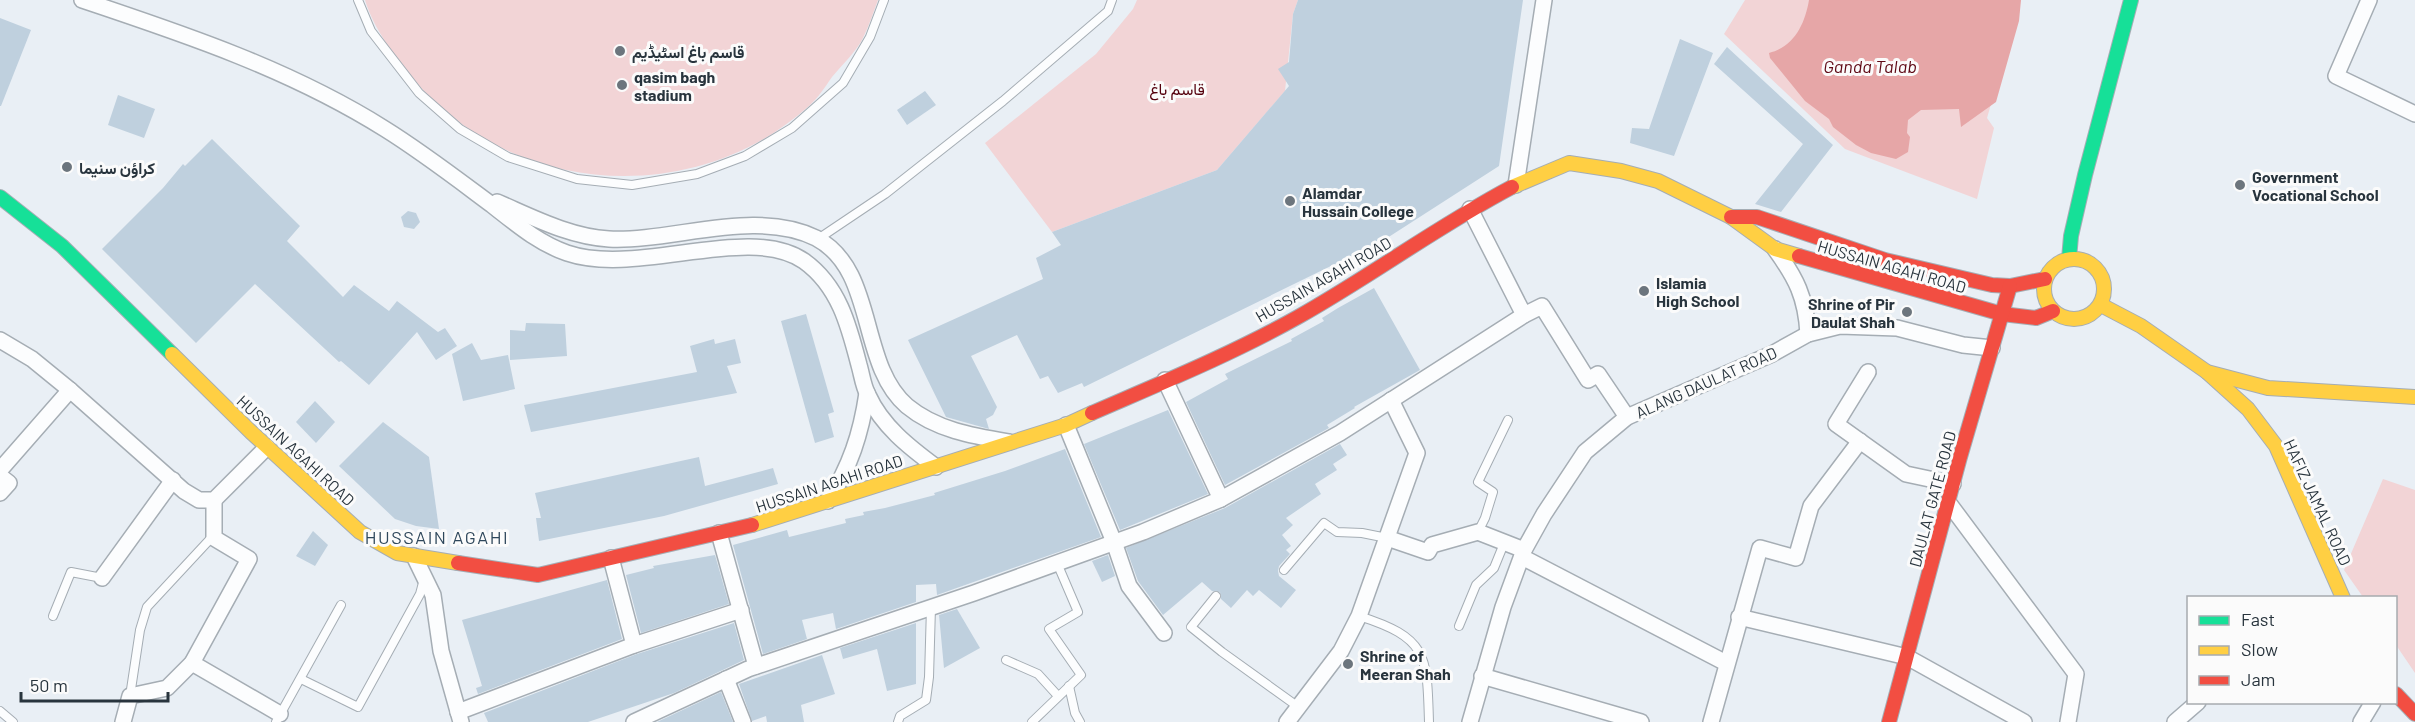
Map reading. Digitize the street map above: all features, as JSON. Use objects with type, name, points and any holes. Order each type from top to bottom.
[{"type":"main road","points":[[2069,259],[2071,236],[2085,175],[2131,0]]},
{"type":"main road","name":"HUSSAIN AGAHI ROAD","points":[[0,197],[62,246],[267,447],[360,532],[397,553],[538,575],[750,526],[1066,425],[1298,317],[1470,209],[1516,185],[1569,163],[1621,171],[1658,181],[1731,218],[1775,249],[2002,314],[2036,318],[2053,311]]},
{"type":"main road","name":"HUSSAIN AGAHI ROAD","points":[[1731,218],[1757,217],[1885,260],[1992,285],[2010,286],[2046,279]]},
{"type":"main road","points":[[2069,259],[2080,259],[2091,264],[2100,272],[2104,282],[2101,305],[2087,317],[2069,320],[2053,311],[2044,296],[2046,279],[2059,263],[2069,259]]},
{"type":"main road","name":"DAULAT GATE ROAD","points":[[1889,722],[1948,502],[2010,286]]},
{"type":"main road","points":[[2101,305],[2141,326],[2207,372],[2268,388],[2415,398]]},
{"type":"main road","name":"HAFIZ JAMAL ROAD","points":[[2207,372],[2248,409],[2276,446],[2343,596]]},
{"type":"main road","points":[[2397,695],[2415,714]]},
{"type":"street","points":[[82,0],[190,37],[301,82],[386,130],[536,238],[567,253],[596,259],[627,260],[747,247],[767,248],[802,261],[818,274],[841,306],[847,319],[867,393],[886,424],[936,467]]},
{"type":"street","points":[[1516,185],[1544,0]]},
{"type":"street","points":[[2369,0],[2336,76],[2415,114]]},
{"type":"street","points":[[475,192],[550,224],[605,239],[630,239],[757,226],[782,227],[818,239],[847,268],[857,287],[883,373],[907,405],[949,430],[1012,443]]},
{"type":"street","points":[[1470,209],[1524,315]]},
{"type":"street","points":[[1775,249],[1793,274],[1802,293],[1808,334]]},
{"type":"street","points":[[634,722],[756,666],[1057,563],[1221,499],[1340,433],[1524,315],[1542,306],[1588,380],[1598,374],[1627,417]]},
{"type":"street","name":"ALANG DAULAT ROAD","points":[[1470,722],[1503,607],[1523,554],[1544,513],[1585,452],[1627,417],[1772,354],[1808,334],[1840,326],[1897,328],[1963,345],[1992,348]]},
{"type":"street","points":[[0,340],[32,359],[199,500],[213,500],[267,447]]},
{"type":"street","points":[[1868,372],[1836,424],[1906,474],[1953,484]]},
{"type":"street","points":[[1165,380],[1221,499]]},
{"type":"street","points":[[0,470],[70,390]]},
{"type":"street","points":[[828,501],[852,456],[863,420],[867,393]]},
{"type":"street","points":[[1287,722],[1341,651],[1359,616],[1417,453],[1391,400]]},
{"type":"street","points":[[1066,425],[1114,542],[1129,586],[1164,633]]},
{"type":"street","points":[[1711,722],[1760,548],[1796,558],[1811,506],[1860,441]]},
{"type":"street","points":[[0,476],[9,483],[0,493]]},
{"type":"street","points":[[102,578],[173,480]]},
{"type":"street","points":[[123,722],[130,696],[166,688],[192,663],[249,559],[214,538],[213,500]]},
{"type":"street","points":[[1948,502],[2076,674],[2068,722]]},
{"type":"street","points":[[1387,538],[1428,552],[1432,545],[1478,532],[1505,542],[1523,554],[1726,663]]},
{"type":"street","points":[[719,533],[756,666]]},
{"type":"street","points":[[414,556],[434,595],[441,651],[460,717],[634,645],[741,610]]},
{"type":"street","points":[[610,558],[634,645]]},
{"type":"street","points":[[1739,617],[1907,657],[2024,722]]},
{"type":"street","points":[[192,663],[278,718]]},
{"type":"street","points":[[1482,676],[1641,722]]},
{"type":"street","points":[[726,679],[743,722]]},
{"type":"street","points":[[2175,722],[2196,704]]},
{"type":"street","points":[[2361,722],[2372,704]]},
{"type":"lane","points":[[358,0],[371,31],[419,93],[460,129],[508,157],[557,173],[577,179],[632,184],[697,174],[745,156],[792,128],[843,83],[870,37],[884,0]]},
{"type":"lane","points":[[818,239],[885,194],[1003,101],[1108,11],[1112,0]]},
{"type":"lane","points":[[1478,532],[1493,492],[1478,482],[1508,420]]},
{"type":"lane","points":[[1284,570],[1324,523],[1337,532],[1362,533],[1387,538]]},
{"type":"lane","points":[[130,696],[140,630],[147,607],[214,534]]},
{"type":"lane","points":[[1459,627],[1476,585],[1494,568],[1505,542]]},
{"type":"lane","points":[[1032,722],[1081,675],[1049,629],[1078,612],[1057,563]]},
{"type":"lane","points":[[53,616],[71,572],[102,578]]},
{"type":"lane","points":[[301,679],[358,707],[420,594],[425,578]]},
{"type":"lane","points":[[1216,596],[1191,627],[1297,706]]},
{"type":"lane","points":[[278,718],[341,605]]},
{"type":"lane","points":[[898,722],[900,716],[926,700],[931,607]]},
{"type":"lane","points":[[1359,616],[1382,623],[1405,636],[1420,652],[1427,671],[1429,722]]},
{"type":"lane","points":[[1006,660],[1038,674],[1058,696]]},
{"type":"lane","points":[[1069,686],[1080,722]]},
{"type":"lane","points":[[0,711],[13,722]]},
{"type":"green space","name":"qasim bagh stadium","points":[[365,0],[878,0],[860,43],[818,96],[809,106],[765,138],[717,160],[665,173],[613,176],[561,169],[511,152],[465,126],[424,91],[407,71],[382,36]]},
{"type":"green space","name":"قاسم باغ","points":[[1137,0],[1298,0],[1293,14],[1285,91],[1217,170],[1052,232],[985,143],[1096,54],[1133,9]]},
{"type":"green space","name":"Ganda Talab","points":[[1745,0],[2021,0],[1987,118],[1994,128],[1977,199],[1845,149],[1724,34]]},
{"type":"green space","points":[[2383,479],[2415,490],[2415,673],[2397,646],[2397,596],[2362,596],[2344,570]]},
{"type":"water","name":"Ganda Talab","points":[[1809,0],[2021,0],[2019,21],[1996,102],[1961,127],[1959,109],[1921,110],[1908,120],[1907,133],[1910,137],[1908,152],[1896,159],[1871,153],[1856,145],[1833,127],[1829,119],[1805,101],[1770,58],[1769,53],[1785,46],[1797,33],[1805,18]]},
{"type":"building","name":"Alamdar Hussain College","points":[[1298,0],[1523,0],[1499,166],[1384,240],[1084,387],[1082,383],[1058,393],[1048,376],[1040,379],[1017,335],[971,356],[997,407],[993,415],[986,419],[989,429],[946,417],[908,340],[1043,279],[1036,258],[1061,245],[1052,232],[1217,170],[1289,86],[1278,69],[1289,62],[1293,14]]},
{"type":"building","points":[[0,18],[31,30],[1,106],[0,106]]},
{"type":"building","points":[[1680,39],[1713,53],[1674,156],[1630,143],[1632,128],[1649,129]]},
{"type":"building","points":[[1727,47],[1833,145],[1781,212],[1755,204],[1803,144],[1714,64]]},
{"type":"building","points":[[925,91],[936,105],[907,125],[897,110]]},
{"type":"building","points":[[118,95],[155,109],[144,138],[108,125]]},
{"type":"building","points":[[212,139],[300,226],[287,241],[343,297],[354,285],[389,311],[397,301],[438,332],[445,328],[457,346],[436,360],[417,332],[369,385],[341,361],[339,362],[255,284],[196,343],[102,249],[163,188],[183,164],[185,166]]},
{"type":"building","points":[[408,211],[416,213],[420,222],[414,229],[404,227],[401,217]]},
{"type":"building","points":[[1374,288],[1420,370],[1354,407],[1327,425],[1329,428],[1225,485],[1186,402],[1228,379],[1225,374],[1292,341],[1291,339],[1324,321],[1322,318]]},
{"type":"building","points":[[806,314],[834,412],[828,414],[834,437],[815,443],[781,321]]},
{"type":"building","points":[[526,323],[565,324],[567,356],[510,360],[510,330],[525,331]]},
{"type":"building","points":[[714,339],[715,344],[735,339],[741,363],[727,366],[737,393],[531,432],[524,405],[697,372],[690,346]]},
{"type":"building","points":[[472,343],[481,360],[508,355],[515,389],[463,401],[452,354]]},
{"type":"building","points":[[315,401],[335,422],[316,443],[296,422]]},
{"type":"building","points":[[1168,410],[1208,494],[1120,530],[1084,444]]},
{"type":"building","points":[[383,422],[429,457],[439,529],[416,526],[395,519],[339,466]]},
{"type":"building","points":[[1340,444],[1347,455],[1333,464],[1337,470],[1315,484],[1321,494],[1286,518],[1293,525],[1282,535],[1291,546],[1286,550],[1290,554],[1279,566],[1278,571],[1279,576],[1296,590],[1281,608],[1259,590],[1253,596],[1247,590],[1231,608],[1221,599],[1220,592],[1212,591],[1202,582],[1163,615],[1138,581],[1126,548],[1225,508]]},
{"type":"building","points":[[1065,449],[1101,537],[937,595],[936,584],[916,585],[916,602],[836,629],[833,613],[802,620],[807,639],[763,654],[733,545],[787,530],[789,537],[846,523],[845,519],[864,515],[863,512],[935,495],[934,493]]},
{"type":"building","points":[[699,457],[705,486],[773,468],[778,484],[664,516],[539,541],[536,518],[541,518],[535,493]]},
{"type":"building","points":[[313,531],[328,545],[315,566],[296,556]]},
{"type":"building","points":[[715,555],[729,604],[641,633],[626,575],[654,568],[653,566]]},
{"type":"building","points":[[1108,555],[1115,576],[1102,582],[1092,561]]},
{"type":"building","points":[[607,580],[622,639],[478,694],[476,688],[482,686],[462,620]]},
{"type":"building","points":[[957,609],[980,648],[944,668],[939,615]]},
{"type":"building","points":[[734,623],[744,660],[674,693],[588,722],[488,722],[484,713],[637,654]]},
{"type":"building","points":[[916,623],[916,684],[887,691],[877,649],[843,659],[840,648]]},
{"type":"building","points":[[822,655],[835,694],[801,705],[804,722],[767,722],[766,716],[752,721],[739,684]]},
{"type":"building","points":[[721,692],[733,722],[657,722]]},
{"type":"traffic: fast","points":[[2069,259],[2071,236],[2085,175],[2131,0]]},
{"type":"traffic: fast","points":[[0,197],[62,246],[172,354]]},
{"type":"traffic: slow","points":[[1512,187],[1569,163],[1621,171],[1658,181],[1731,217],[1775,249],[1799,256]]},
{"type":"traffic: slow","points":[[2068,259],[2080,259],[2091,264],[2099,272],[2104,289],[2102,301],[2091,314],[2080,319],[2068,319],[2057,314],[2049,306],[2044,295],[2044,283],[2049,272],[2057,264],[2068,259]]},
{"type":"traffic: slow","points":[[2101,305],[2141,326],[2207,372],[2268,388],[2415,397]]},
{"type":"traffic: slow","points":[[172,354],[251,432],[360,532],[397,553],[458,563]]},
{"type":"traffic: slow","points":[[2207,372],[2248,409],[2276,446],[2342,596]]},
{"type":"traffic: slow","points":[[752,525],[1066,425],[1092,413]]},
{"type":"traffic: jam","points":[[1092,413],[1196,368],[1273,331],[1512,187]]},
{"type":"traffic: jam","points":[[1731,217],[1757,217],[1885,260],[1992,285],[2010,286],[2045,279]]},
{"type":"traffic: jam","points":[[1799,256],[2002,314],[2036,318],[2053,311]]},
{"type":"traffic: jam","points":[[1889,722],[1960,457],[2010,286]]},
{"type":"traffic: jam","points":[[458,563],[538,575],[752,525]]},
{"type":"traffic: jam","points":[[2397,695],[2415,714]]},
{"type":"place","name":"قاسم باغ اسٹیڈیم","points":[[620,51]]},
{"type":"place","name":"qasim bagh stadium","points":[[622,85]]},
{"type":"place","name":"کراؤن سنیما","points":[[67,167]]},
{"type":"place","name":"Government Vocational School","points":[[2240,185]]},
{"type":"place","name":"Alamdar Hussain College","points":[[1290,201]]},
{"type":"place","name":"Islamia High School","points":[[1644,291]]},
{"type":"place","name":"Shrine of Pir Daulat Shah","points":[[1907,312]]},
{"type":"place","name":"Shrine of Meeran Shah","points":[[1348,664]]},
{"type":"district","name":"HUSSAIN AGAHI","points":[[437,537]]}]
